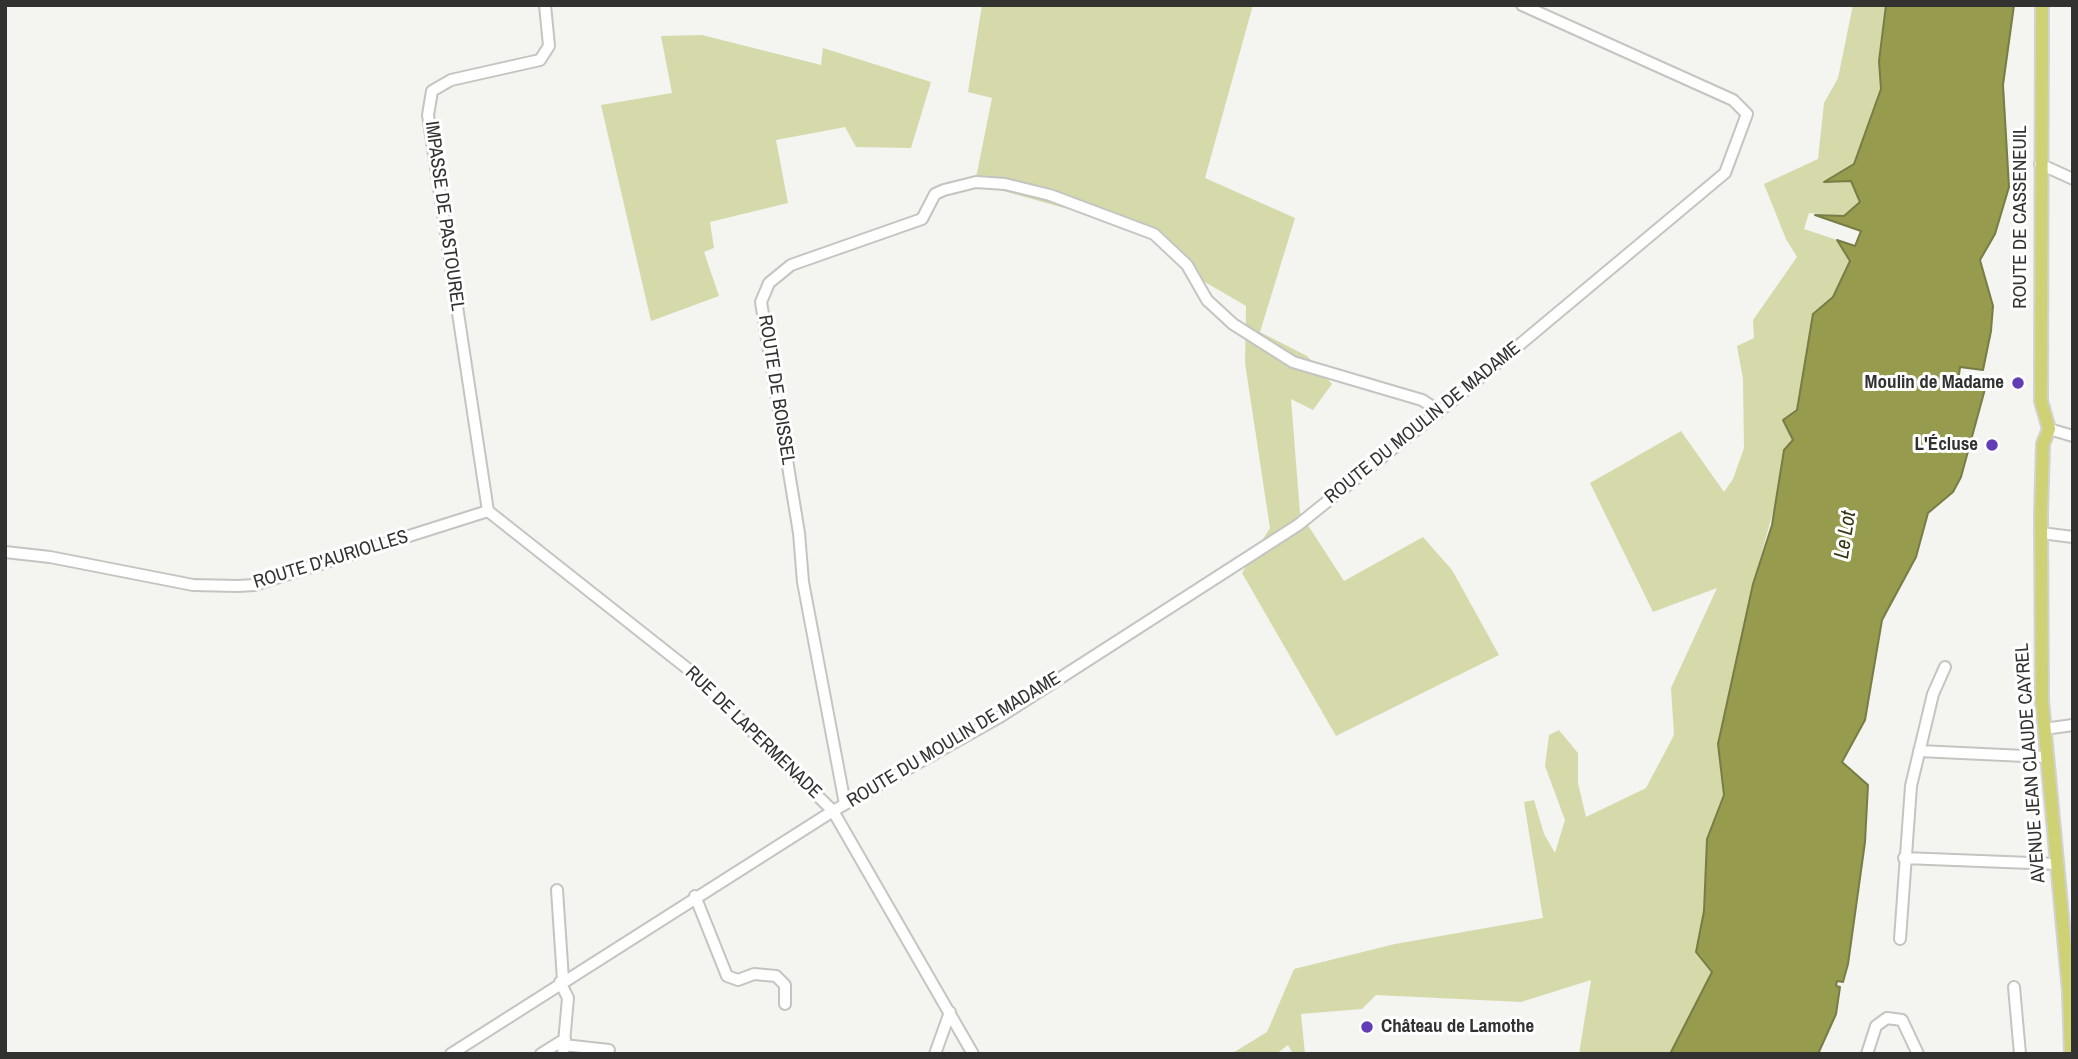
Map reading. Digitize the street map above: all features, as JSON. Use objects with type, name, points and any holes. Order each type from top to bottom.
[{"type":"main road","name":"ROUTE DE CASSENEUIL","points":[[2042,5],[2041,401],[2049,429]]},
{"type":"main road","name":"AVENUE JEAN CLAUDE CAYREL","points":[[2049,429],[2043,444],[2041,533],[2044,729],[2072,1054]]},
{"type":"street","name":"IMPASSE DE PASTOUREL","points":[[488,511],[428,115],[432,90],[452,80],[540,60],[549,46],[545,5]]},
{"type":"street","name":"ROUTE DU MOULIN DE MADAME","points":[[833,811],[998,718],[1298,525],[1726,173],[1747,114],[1733,100],[1521,5]]},
{"type":"street","points":[[2040,164],[2073,179]]},
{"type":"street","name":"ROUTE DE BOISSEL","points":[[845,804],[803,582],[799,533],[761,302],[769,283],[791,265],[922,219],[935,194],[944,190],[976,182],[1005,184],[1050,195],[1154,234],[1187,265],[1207,300],[1233,324],[1293,362],[1422,400],[1439,411]]},
{"type":"street","points":[[2049,429],[2073,436]]},
{"type":"street","name":"ROUTE D'AURIOLLES","points":[[5,552],[50,557],[193,585],[254,585],[488,511]]},
{"type":"street","name":"RUE DE LAPERMENADE","points":[[450,1054],[561,981],[833,811],[693,673],[488,511]]},
{"type":"street","points":[[2041,533],[2073,537]]},
{"type":"street","points":[[1900,939],[1911,786],[1933,694],[1945,667]]},
{"type":"street","points":[[2044,729],[2073,725]]},
{"type":"street","points":[[1919,751],[2046,757]]},
{"type":"street","points":[[833,811],[973,1054]]},
{"type":"street","points":[[1904,858],[2056,864]]},
{"type":"street","points":[[557,890],[561,981],[568,998],[564,1046]]},
{"type":"street","points":[[2059,894],[2073,897]]},
{"type":"street","points":[[695,896],[727,976],[738,980],[754,974],[776,976],[785,985],[785,1004]]},
{"type":"street","points":[[2014,987],[2020,1054]]},
{"type":"street","points":[[934,1054],[950,1012]]},
{"type":"street","points":[[1867,1054],[1876,1026],[1887,1018],[1902,1020],[1918,1054]]},
{"type":"street","points":[[541,1054],[564,1046],[610,1050]]},
{"type":"shaded area","points":[[982,5],[1253,5],[1205,178],[1295,218],[1260,332],[1307,356],[1332,384],[1313,410],[1291,399],[1300,513],[1344,581],[1423,537],[1452,570],[1499,655],[1336,736],[1242,573],[1270,528],[1245,363],[1246,306],[1193,275],[1161,235],[975,183],[992,98],[968,92]]},
{"type":"shaded area","points":[[1853,5],[1886,5],[1879,61],[1881,89],[1854,164],[1826,182],[1852,181],[1861,202],[1844,216],[1809,213],[1804,229],[1837,240],[1850,260],[1833,297],[1813,314],[1793,440],[1753,584],[1718,744],[1724,795],[1707,839],[1704,911],[1697,952],[1712,972],[1670,1054],[1579,1054],[1591,980],[1521,1002],[1376,995],[1362,1009],[1301,1014],[1305,1054],[1293,1054],[1288,1045],[1276,1054],[1231,1054],[1267,1032],[1294,969],[1395,944],[1543,918],[1524,802],[1534,800],[1544,834],[1555,853],[1565,820],[1545,766],[1549,735],[1559,730],[1578,753],[1578,783],[1586,817],[1646,788],[1674,735],[1671,688],[1717,588],[1653,612],[1590,483],[1681,431],[1724,492],[1733,479],[1744,448],[1743,379],[1737,346],[1754,338],[1753,320],[1797,257],[1786,239],[1764,184],[1818,159],[1824,103],[1838,78]]},
{"type":"shaded area","points":[[702,35],[821,65],[823,48],[931,82],[911,148],[856,147],[845,127],[776,140],[788,203],[710,222],[714,248],[704,252],[719,296],[651,321],[601,105],[672,93],[661,36]]},
{"type":"water","name":"Le Lot","points":[[1886,5],[2014,5],[2003,85],[2009,187],[1995,234],[1980,260],[1993,306],[1991,331],[1983,370],[1960,367],[1958,382],[1976,385],[1977,381],[1981,382],[1980,387],[1985,389],[1961,477],[1953,492],[1928,513],[1916,557],[1882,620],[1865,720],[1842,762],[1868,785],[1865,842],[1848,964],[1843,982],[1837,981],[1836,986],[1840,987],[1836,1014],[1818,1054],[1670,1054],[1712,972],[1696,952],[1704,911],[1707,839],[1724,795],[1718,744],[1753,584],[1772,525],[1784,450],[1793,440],[1783,420],[1797,410],[1813,314],[1833,297],[1850,261],[1837,240],[1855,246],[1861,231],[1815,215],[1844,216],[1860,202],[1851,181],[1824,182],[1854,164],[1881,89],[1879,61]]},
{"type":"place","name":"Moulin de Madame","points":[[2018,383]]},
{"type":"place","name":"L'Écluse","points":[[1992,445]]},
{"type":"place","name":"Château de Lamothe","points":[[1367,1027]]}]
